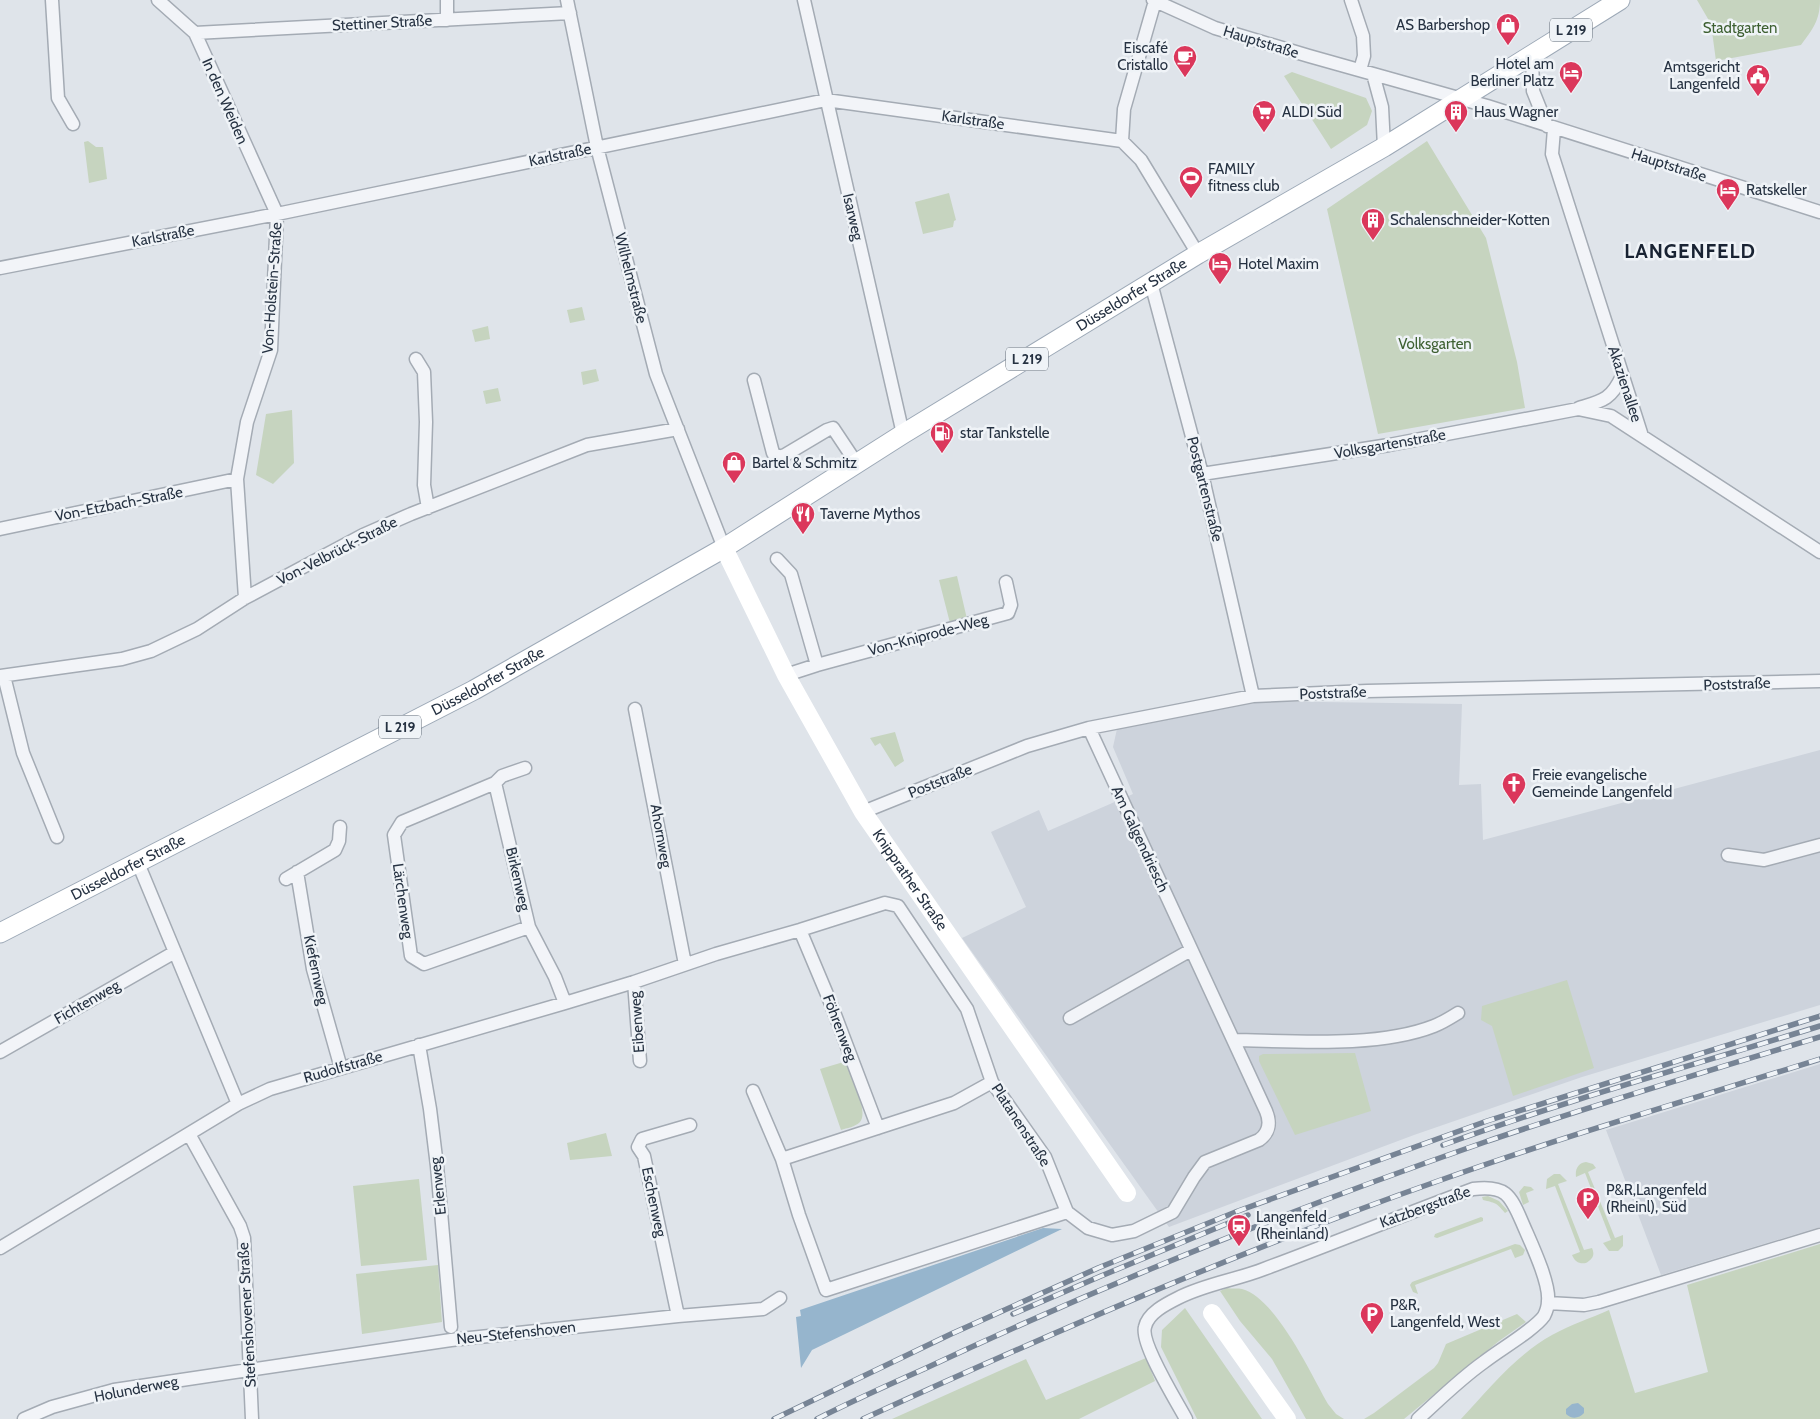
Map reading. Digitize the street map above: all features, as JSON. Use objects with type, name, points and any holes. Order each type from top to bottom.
[{"type":"main road","name":"L 219","points":[[1460,100],[1620,0]]},
{"type":"main road","name":"Düsseldorfer Straße","points":[[0,934],[474,690],[724,548],[903,434],[1198,254],[1384,147],[1460,100]]},
{"type":"main road","name":"Knipprather Straße","points":[[724,548],[786,675],[864,812],[1127,1193]]},
{"type":"main road","points":[[1212,1313],[1286,1419]]},
{"type":"street","points":[[52,0],[58,98],[73,124]]},
{"type":"street","name":"In den Weiden","points":[[158,0],[195,33],[277,214]]},
{"type":"street","points":[[446,20],[448,0]]},
{"type":"street","name":"Wilhelmstraße","points":[[567,0],[597,147],[656,374],[724,548]]},
{"type":"street","name":"Isarweg","points":[[804,0],[903,434]]},
{"type":"street","points":[[1154,0],[1124,109],[1122,140],[1141,160],[1198,254]]},
{"type":"street","name":"Hauptstraße","points":[[1154,0],[1215,28],[1495,109],[1820,212]]},
{"type":"street","points":[[1351,0],[1363,36],[1364,56],[1360,70]]},
{"type":"street","name":"Stettiner Straße","points":[[195,33],[570,14]]},
{"type":"street","points":[[1532,56],[1533,91],[1551,127]]},
{"type":"street","points":[[1372,74],[1382,107],[1384,147]]},
{"type":"street","name":"Karlstraße","points":[[0,268],[277,214],[826,100],[1122,140]]},
{"type":"street","name":"Akazienallee","points":[[1551,127],[1552,154],[1642,436],[1820,552]]},
{"type":"street","name":"Von-Holstein-Straße","points":[[245,598],[237,479],[248,422],[272,350],[277,214]]},
{"type":"street","name":"Postgartenstraße","points":[[1151,283],[1202,474],[1253,696]]},
{"type":"street","points":[[416,359],[424,372],[426,422],[424,485],[428,508]]},
{"type":"street","name":"Volksgartenstraße","points":[[1202,474],[1389,445],[1578,409],[1602,402],[1616,390],[1622,376]]},
{"type":"street","points":[[754,380],[773,453],[778,457],[785,456],[833,428],[857,464]]},
{"type":"street","name":"Volksgartenstraße","points":[[1578,409],[1611,416],[1642,436]]},
{"type":"street","name":"Von-Velbrück-Straße","points":[[2,676],[122,659],[143,653],[197,629],[245,598],[363,535],[587,445],[678,429]]},
{"type":"street","name":"Von-Etzbach-Straße","points":[[0,529],[237,479]]},
{"type":"street","points":[[777,559],[791,574],[817,665]]},
{"type":"street","name":"Von-Kniprode-Weg","points":[[786,675],[1008,613],[1010,605],[1006,582]]},
{"type":"street","points":[[2,676],[23,753],[57,837]]},
{"type":"street","name":"Poststraße","points":[[864,812],[1027,746],[1090,728],[1253,696],[1367,691],[1820,681]]},
{"type":"street","name":"Ahornweg","points":[[635,709],[685,964]]},
{"type":"street","name":"Am Galgendriesch","points":[[1068,1212],[1088,1228],[1112,1236],[1134,1231],[1173,1212],[1205,1162],[1264,1136],[1267,1131],[1269,1118],[1090,728]]},
{"type":"street","points":[[495,783],[502,776],[525,768]]},
{"type":"street","name":"Birkenweg","points":[[495,783],[529,927],[555,977],[565,1003]]},
{"type":"street","name":"Lärchenweg","points":[[495,783],[402,822],[394,836],[411,956],[424,964],[529,927]]},
{"type":"street","points":[[286,879],[335,850],[339,841],[340,827]]},
{"type":"street","points":[[1728,855],[1764,860],[1820,845]]},
{"type":"street","points":[[138,863],[238,1104]]},
{"type":"street","name":"Kiefernweg","points":[[297,872],[312,969],[341,1068]]},
{"type":"street","name":"Platanenstraße","points":[[716,954],[800,930],[885,902],[898,906],[967,1009],[992,1082],[1045,1157],[1068,1212]]},
{"type":"street","name":"Föhrenweg","points":[[800,930],[878,1128]]},
{"type":"street","points":[[1070,1018],[1192,950]]},
{"type":"street","name":"Fichtenweg","points":[[0,1052],[175,952]]},
{"type":"street","name":"Rudolfstraße","points":[[0,1248],[238,1104],[270,1089],[565,1003],[716,954]]},
{"type":"street","name":"Eibenweg","points":[[634,982],[640,1061]]},
{"type":"street","points":[[1234,1040],[1364,1041],[1405,1034],[1433,1026],[1458,1014]]},
{"type":"street","name":"Erlenweg","points":[[419,1045],[437,1166],[451,1328]]},
{"type":"street","points":[[782,1159],[954,1103],[992,1082]]},
{"type":"street","points":[[753,1090],[782,1159],[826,1290],[1068,1212]]},
{"type":"street","name":"Eschenweg","points":[[678,1316],[644,1156],[638,1146],[642,1139],[690,1124]]},
{"type":"street","name":"Stefenshovener Straße","points":[[190,1134],[240,1226],[244,1238],[252,1419]]},
{"type":"street","name":"Katzbergstraße","points":[[1186,1419],[1148,1346],[1144,1332],[1145,1325],[1150,1317],[1161,1307],[1180,1297],[1214,1284],[1262,1270],[1472,1189],[1488,1187],[1499,1189],[1506,1194],[1517,1210],[1548,1291],[1548,1303]]},
{"type":"street","points":[[1418,1419],[1482,1363],[1534,1326],[1545,1315],[1548,1303],[1584,1304],[1599,1302],[1820,1235]]},
{"type":"street","name":"Neu-Stefenshoven","points":[[250,1369],[449,1340],[763,1309],[780,1298]]},
{"type":"street","name":"Holunderweg","points":[[24,1419],[52,1407],[114,1390],[250,1369]]},
{"type":"shaded area","points":[[1253,701],[1462,704],[1459,785],[1481,784],[1483,840],[1820,750],[1820,1005],[1582,1077],[1414,1135],[1169,1227],[962,938],[1026,907],[991,832],[1039,810],[1048,831],[1133,794],[1113,747],[1117,729]]},
{"type":"shaded area","points":[[1820,1064],[1820,1227],[1661,1275],[1606,1130]]},
{"type":"green space","name":"Stadtgarten","points":[[1697,0],[1820,0],[1819,13],[1815,24],[1801,45],[1716,61],[1711,24]]},
{"type":"green space","points":[[1292,72],[1366,98],[1372,111],[1367,125],[1331,149],[1284,76]]},
{"type":"green space","points":[[88,141],[96,147],[103,147],[107,179],[89,183],[84,142]]},
{"type":"green space","name":"Volksgarten","points":[[1427,141],[1486,238],[1517,362],[1525,408],[1378,434],[1327,209]]},
{"type":"green space","points":[[949,193],[956,220],[953,227],[923,234],[915,202]]},
{"type":"green space","points":[[582,307],[585,320],[570,323],[567,310]]},
{"type":"green space","points":[[488,326],[490,339],[475,342],[472,330]]},
{"type":"green space","points":[[596,369],[599,381],[583,385],[581,372]]},
{"type":"green space","points":[[498,388],[501,401],[486,404],[483,391]]},
{"type":"green space","points":[[292,410],[294,463],[273,484],[256,475],[266,414]]},
{"type":"green space","points":[[957,576],[967,619],[950,623],[939,580]]},
{"type":"green space","points":[[895,732],[904,761],[895,767],[880,743],[875,746],[870,738]]},
{"type":"green space","points":[[1567,980],[1594,1068],[1513,1096],[1492,1026],[1481,1020],[1482,1006]]},
{"type":"green space","points":[[1355,1053],[1371,1111],[1295,1135],[1259,1061],[1259,1056],[1263,1054]]},
{"type":"green space","points":[[847,1061],[861,1101],[862,1117],[856,1125],[841,1130],[820,1069]]},
{"type":"green space","points":[[606,1133],[612,1156],[570,1160],[567,1143]]},
{"type":"green space","points":[[1586,1162],[1593,1164],[1596,1168],[1588,1172],[1615,1238],[1623,1235],[1623,1246],[1618,1251],[1609,1251],[1603,1243],[1611,1240],[1585,1173],[1576,1177],[1578,1167]]},
{"type":"green space","points":[[1554,1174],[1560,1174],[1567,1181],[1558,1184],[1584,1250],[1592,1248],[1593,1257],[1586,1263],[1578,1262],[1572,1255],[1580,1252],[1555,1186],[1546,1189],[1547,1179]]},
{"type":"green space","points":[[419,1179],[427,1260],[361,1266],[353,1186]]},
{"type":"green space","points":[[1524,1186],[1531,1187],[1534,1190],[1526,1193],[1529,1202],[1523,1205],[1519,1192]]},
{"type":"green space","points":[[1488,1196],[1499,1201],[1508,1211],[1505,1213],[1495,1204],[1483,1200],[1482,1197]]},
{"type":"green space","points":[[1481,1217],[1483,1221],[1437,1238],[1434,1237],[1435,1234]]},
{"type":"green space","points":[[1515,1244],[1520,1245],[1525,1250],[1523,1255],[1515,1258],[1511,1249],[1415,1285],[1418,1294],[1413,1292],[1410,1285],[1412,1282]]},
{"type":"green space","points":[[1820,1244],[1820,1419],[1461,1419],[1515,1362],[1539,1343],[1566,1328],[1609,1310],[1635,1393],[1708,1372],[1687,1285]]},
{"type":"green space","points":[[438,1265],[442,1322],[362,1334],[356,1274]]},
{"type":"green space","points":[[1227,1288],[1242,1289],[1255,1295],[1280,1321],[1328,1404],[1336,1414],[1344,1419],[1306,1419],[1272,1359],[1240,1321],[1220,1291]]},
{"type":"green space","points":[[1185,1308],[1262,1419],[1197,1419],[1161,1347],[1162,1330]]},
{"type":"green space","points":[[1517,1314],[1526,1322],[1499,1341],[1404,1419],[1364,1419],[1434,1368],[1446,1344]]},
{"type":"green space","points":[[1146,1358],[1155,1381],[1079,1419],[892,1419],[1026,1359],[1046,1400]]},
{"type":"water","points":[[1043,1228],[1062,1229],[812,1350],[801,1368],[796,1317],[801,1316],[800,1310]]},
{"type":"water","points":[[1578,1403],[1584,1408],[1582,1415],[1575,1418],[1566,1414],[1566,1409],[1572,1404]]},
{"type":"railway","points":[[774,1419],[951,1334],[1098,1268],[1238,1211],[1487,1121],[1820,1016]]},
{"type":"railway","points":[[1443,1145],[1584,1098],[1820,1026]]},
{"type":"railway","points":[[817,1419],[993,1337],[1132,1277],[1272,1220],[1485,1142],[1652,1088],[1820,1037]]},
{"type":"railway","points":[[863,1419],[1076,1324],[1292,1235],[1438,1181],[1533,1149],[1820,1059]]},
{"type":"railway","points":[[1013,1314],[1248,1215]]},
{"type":"place","name":"AS Barbershop","points":[[1508,46]]},
{"type":"place","name":"Eiscafé Cristallo","points":[[1185,78]]},
{"type":"place","name":"Hotel am Berliner Platz","points":[[1571,94]]},
{"type":"place","name":"Amtsgericht Langenfeld","points":[[1758,97]]},
{"type":"place","name":"ALDI Süd","points":[[1264,133]]},
{"type":"place","name":"Haus Wagner","points":[[1456,133]]},
{"type":"place","name":"FAMILY fitness club","points":[[1191,199]]},
{"type":"place","name":"Ratskeller","points":[[1728,211]]},
{"type":"place","name":"Schalenschneider-Kotten","points":[[1373,241]]},
{"type":"place","name":"Hotel Maxim","points":[[1220,285]]},
{"type":"place","name":"star Tankstelle","points":[[942,454]]},
{"type":"place","name":"Bartel & Schmitz","points":[[734,484]]},
{"type":"place","name":"Taverne Mythos","points":[[803,535]]},
{"type":"place","name":"Freie evangelische Gemeinde Langenfeld","points":[[1514,805]]},
{"type":"place","name":"P&R,Langenfeld (Rheinl), Süd","points":[[1588,1220]]},
{"type":"place","name":"Langenfeld (Rheinland)","points":[[1239,1247]]},
{"type":"place","name":"P&R, Langenfeld, West","points":[[1372,1335]]},
{"type":"district","name":"LANGENFELD","points":[[1690,251]]}]
